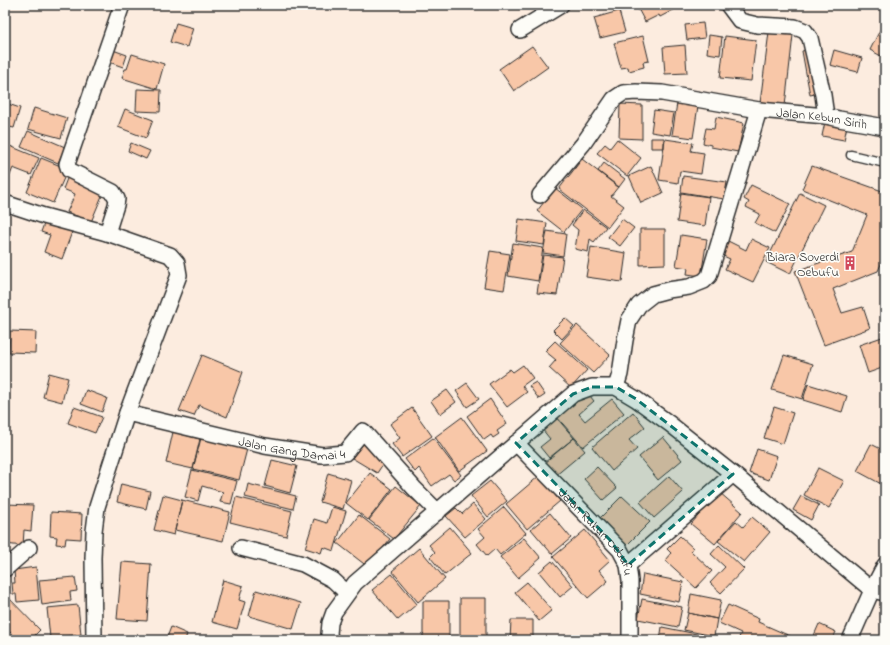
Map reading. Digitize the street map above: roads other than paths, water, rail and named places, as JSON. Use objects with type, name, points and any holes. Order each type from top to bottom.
[{"type":"street","points":[[107,233],[117,199],[113,192],[69,170],[67,164],[122,5]]},
{"type":"street","points":[[520,30],[561,5]]},
{"type":"street","points":[[728,5],[740,21],[757,25],[795,27],[805,31],[810,38],[823,95],[826,116]]},
{"type":"street","name":"Jalan Kebun Sirih","points":[[540,195],[583,144],[614,99],[623,93],[662,93],[759,110],[826,116],[885,127]]},
{"type":"street","points":[[616,388],[620,374],[629,320],[639,305],[653,294],[689,287],[704,281],[709,276],[759,110]]},
{"type":"street","points":[[5,203],[44,216],[107,233],[170,255],[177,263],[178,275],[127,413],[98,507],[94,531],[93,558],[94,640]]},
{"type":"street","points":[[331,640],[329,634],[330,623],[334,612],[355,583],[573,394],[592,387],[616,388],[636,399],[670,424],[879,591]]},
{"type":"street","name":"Jalan Gang Damai 4","points":[[127,413],[265,446],[322,456],[345,453],[363,431],[414,488],[438,512]]},
{"type":"street","name":"Jalan Rukun Oebufu","points":[[516,443],[620,550],[628,566],[630,581],[630,640]]},
{"type":"street","points":[[628,566],[733,474]]},
{"type":"street","points":[[5,569],[29,548]]},
{"type":"street","points":[[241,548],[303,564],[333,580],[348,593]]},
{"type":"street","points":[[850,640],[879,591],[885,565]]},
{"type":"lane","points":[[851,155],[885,163]]},
{"type":"place","name":"Biara Soverdi Oebufu","points":[[850,263]]}]
